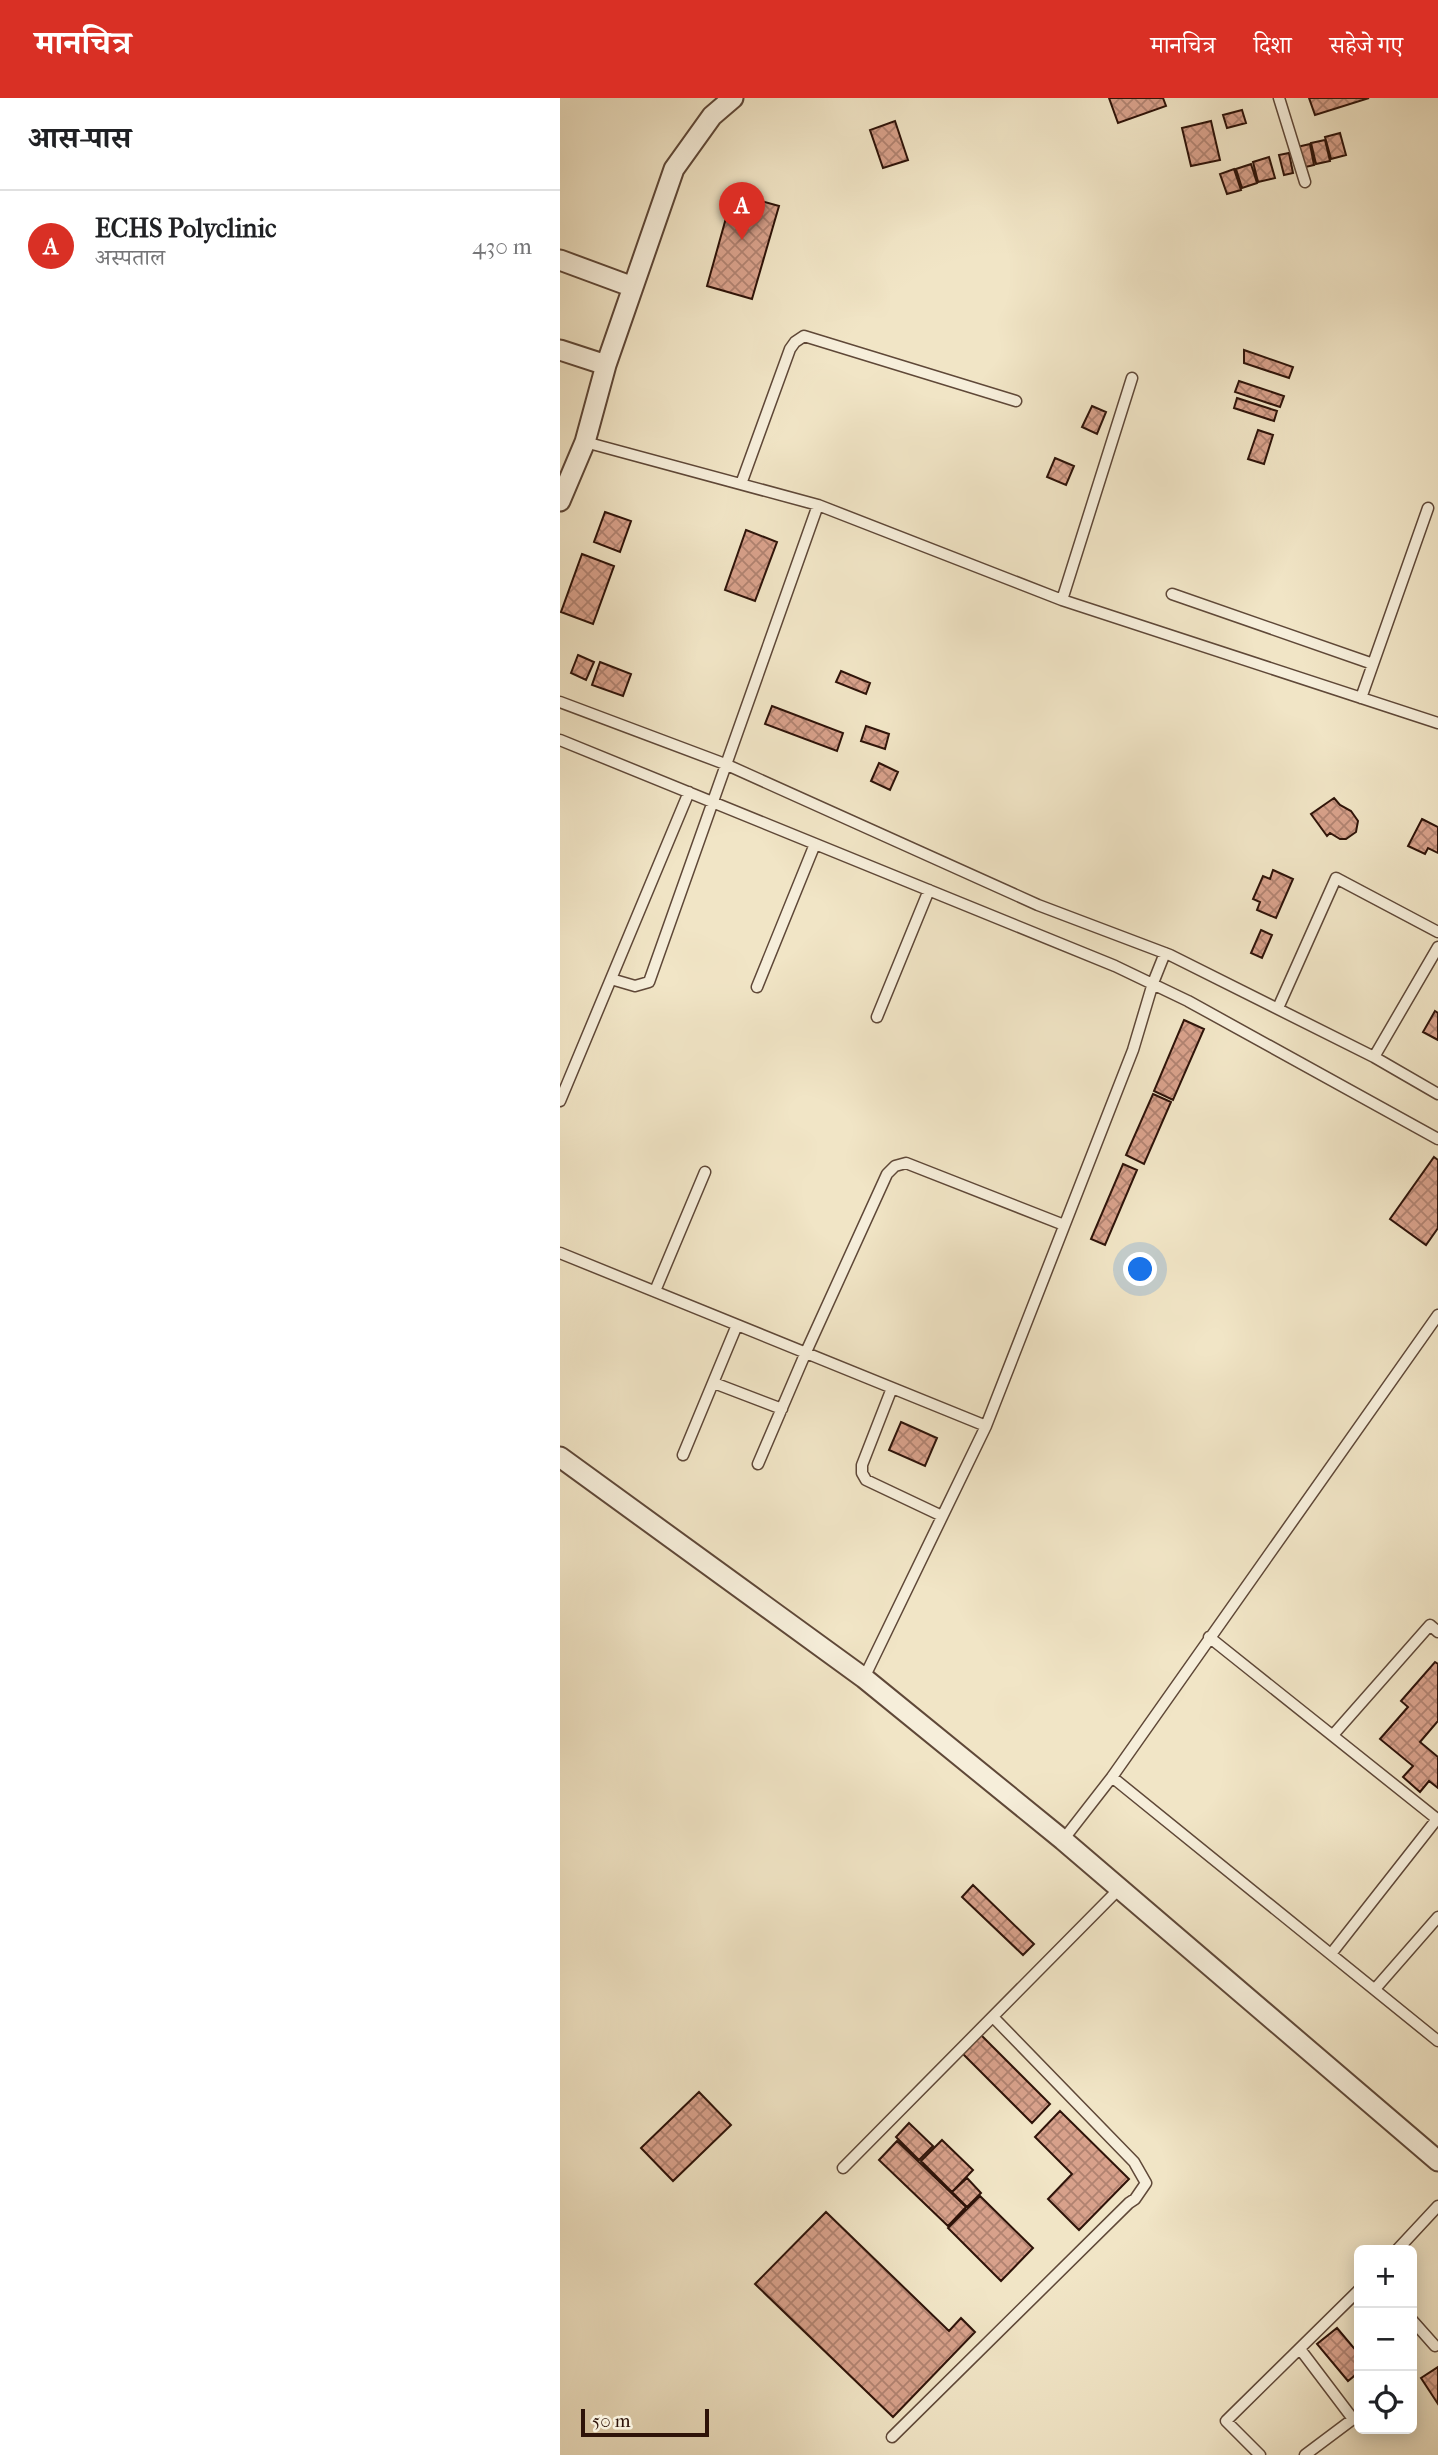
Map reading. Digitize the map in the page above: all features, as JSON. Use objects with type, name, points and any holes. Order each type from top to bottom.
[{"type":"street","points":[[561,497],[585,442],[606,365],[674,169],[712,116],[731,98]]},
{"type":"street","points":[[560,260],[633,287]]},
{"type":"street","points":[[560,350],[606,365]]},
{"type":"street","points":[[560,1457],[864,1678],[1063,1840],[1438,2160]]},
{"type":"lane","points":[[1279,98],[1305,182]]},
{"type":"lane","points":[[741,484],[790,349],[804,336],[1016,401]]},
{"type":"lane","points":[[1062,600],[1132,378]]},
{"type":"lane","points":[[585,442],[818,505],[1062,600],[1438,723]]},
{"type":"lane","points":[[611,979],[635,986],[649,982],[818,505]]},
{"type":"lane","points":[[1361,698],[1428,508]]},
{"type":"lane","points":[[1172,594],[1373,664]]},
{"type":"lane","points":[[560,702],[725,764],[1038,905],[1165,953],[1374,1056],[1438,1094]]},
{"type":"lane","points":[[560,740],[1153,983],[1438,1139]]},
{"type":"lane","points":[[560,1101],[689,793]]},
{"type":"lane","points":[[757,987],[815,844]]},
{"type":"lane","points":[[1278,1008],[1336,878],[1438,932]]},
{"type":"lane","points":[[877,1017],[929,890]]},
{"type":"lane","points":[[1374,1056],[1438,947]]},
{"type":"lane","points":[[864,1678],[986,1426],[1133,1049],[1165,953]]},
{"type":"lane","points":[[758,1464],[887,1174],[895,1166],[906,1163],[1064,1225]]},
{"type":"lane","points":[[654,1291],[705,1172]]},
{"type":"lane","points":[[560,1253],[986,1426]]},
{"type":"lane","points":[[1063,1840],[1112,1777],[1438,1315]]},
{"type":"lane","points":[[683,1455],[737,1325]]},
{"type":"lane","points":[[714,1383],[782,1409]]},
{"type":"lane","points":[[892,1388],[862,1465],[862,1473],[866,1480],[942,1517]]},
{"type":"lane","points":[[1333,1735],[1430,1625],[1438,1632]]},
{"type":"lane","points":[[1209,1637],[1437,1819],[1331,1954]]},
{"type":"lane","points":[[1112,1777],[1438,2041]]},
{"type":"lane","points":[[843,2168],[1120,1888]]},
{"type":"lane","points":[[1375,1989],[1438,1917]]},
{"type":"lane","points":[[892,2437],[1135,2199],[1146,2183],[1134,2162],[994,2018]]},
{"type":"lane","points":[[1402,2245],[1438,2206]]},
{"type":"lane","points":[[1260,2455],[1226,2421],[1354,2295]]},
{"type":"lane","points":[[1417,2326],[1435,2346]]},
{"type":"lane","points":[[1300,2348],[1353,2419],[1304,2455]]},
{"type":"building","points":[[1109,98],[1163,98],[1166,106],[1118,123]]},
{"type":"building","points":[[1309,98],[1369,98],[1315,115]]},
{"type":"building","points":[[1242,110],[1246,123],[1227,128],[1223,115]]},
{"type":"building","points":[[895,121],[908,160],[883,168],[870,130]]},
{"type":"building","points":[[1211,121],[1220,160],[1191,166],[1182,128]]},
{"type":"building","points":[[1340,133],[1346,155],[1331,159],[1325,137]]},
{"type":"building","points":[[1325,140],[1330,161],[1316,164],[1311,143]]},
{"type":"building","points":[[1310,144],[1314,165],[1301,168],[1297,147]]},
{"type":"building","points":[[1289,153],[1293,173],[1284,175],[1279,155]]},
{"type":"building","points":[[1269,157],[1275,178],[1258,182],[1253,162]]},
{"type":"building","points":[[1251,164],[1257,183],[1242,188],[1236,169]]},
{"type":"building","points":[[1234,169],[1241,190],[1227,194],[1220,174]]},
{"type":"building","points":[[733,193],[779,206],[752,299],[707,286]]},
{"type":"building","points":[[1244,350],[1293,367],[1289,378],[1244,363]]},
{"type":"building","points":[[1239,381],[1284,396],[1280,407],[1235,392]]},
{"type":"building","points":[[1237,398],[1277,411],[1274,421],[1234,408]]},
{"type":"building","points":[[1092,406],[1106,412],[1097,434],[1082,427]]},
{"type":"building","points":[[1258,430],[1273,435],[1264,464],[1248,459]]},
{"type":"building","points":[[1055,458],[1074,466],[1066,485],[1047,477]]},
{"type":"building","points":[[605,512],[631,521],[620,552],[594,542]]},
{"type":"building","points":[[746,530],[777,542],[755,601],[725,590]]},
{"type":"building","points":[[582,554],[614,566],[593,624],[561,612]]},
{"type":"building","points":[[578,655],[594,662],[586,680],[571,673]]},
{"type":"building","points":[[600,662],[631,674],[623,696],[592,685]]},
{"type":"building","points":[[841,671],[870,683],[866,694],[836,682]]},
{"type":"building","points":[[772,706],[843,733],[837,751],[765,724]]},
{"type":"building","points":[[866,726],[889,734],[885,749],[861,741]]},
{"type":"building","points":[[879,763],[898,772],[890,790],[871,781]]},
{"type":"building","points":[[1334,798],[1351,811],[1358,821],[1356,832],[1346,839],[1340,839],[1330,833],[1327,836],[1311,814]]},
{"type":"building","points":[[1422,819],[1438,827],[1438,853],[1428,848],[1425,854],[1408,846]]},
{"type":"building","points":[[1273,870],[1293,879],[1276,918],[1257,910],[1260,902],[1253,899],[1263,876],[1270,879]]},
{"type":"building","points":[[1261,930],[1272,935],[1262,958],[1251,953]]},
{"type":"building","points":[[1435,1011],[1438,1013],[1438,1040],[1423,1032]]},
{"type":"building","points":[[1184,1020],[1204,1029],[1173,1100],[1154,1091]]},
{"type":"building","points":[[1153,1094],[1171,1102],[1144,1164],[1126,1155]]},
{"type":"building","points":[[1434,1157],[1438,1160],[1438,1228],[1426,1245],[1390,1219]]},
{"type":"building","points":[[1123,1164],[1137,1170],[1105,1245],[1091,1239]]},
{"type":"building","points":[[901,1422],[937,1438],[925,1466],[889,1450]]},
{"type":"building","points":[[1435,1662],[1438,1664],[1438,1721],[1420,1742],[1438,1757],[1438,1788],[1429,1781],[1420,1792],[1403,1777],[1413,1766],[1380,1739],[1408,1707],[1401,1701]]},
{"type":"building","points":[[973,1885],[1034,1944],[1023,1955],[962,1897]]},
{"type":"building","points":[[981,2035],[1050,2104],[1032,2123],[962,2053]]},
{"type":"building","points":[[699,2092],[731,2125],[673,2181],[641,2148]]},
{"type":"building","points":[[1060,2111],[1129,2179],[1079,2230],[1048,2199],[1072,2174],[1035,2137]]},
{"type":"building","points":[[909,2123],[933,2146],[919,2160],[896,2137]]},
{"type":"building","points":[[942,2140],[973,2170],[952,2192],[921,2161]]},
{"type":"building","points":[[897,2141],[966,2207],[948,2226],[879,2160]]},
{"type":"building","points":[[967,2178],[981,2193],[967,2207],[952,2192]]},
{"type":"building","points":[[980,2196],[1033,2248],[1001,2281],[948,2228]]},
{"type":"building","points":[[826,2212],[949,2331],[961,2318],[975,2332],[893,2417],[755,2284]]},
{"type":"building","points":[[1337,2328],[1354,2348],[1354,2376],[1348,2381],[1317,2344]]},
{"type":"building","points":[[1438,2367],[1438,2404],[1421,2378]]},
{"type":"place","name":"ECHS Polyclinic","points":[[742,240]]}]
